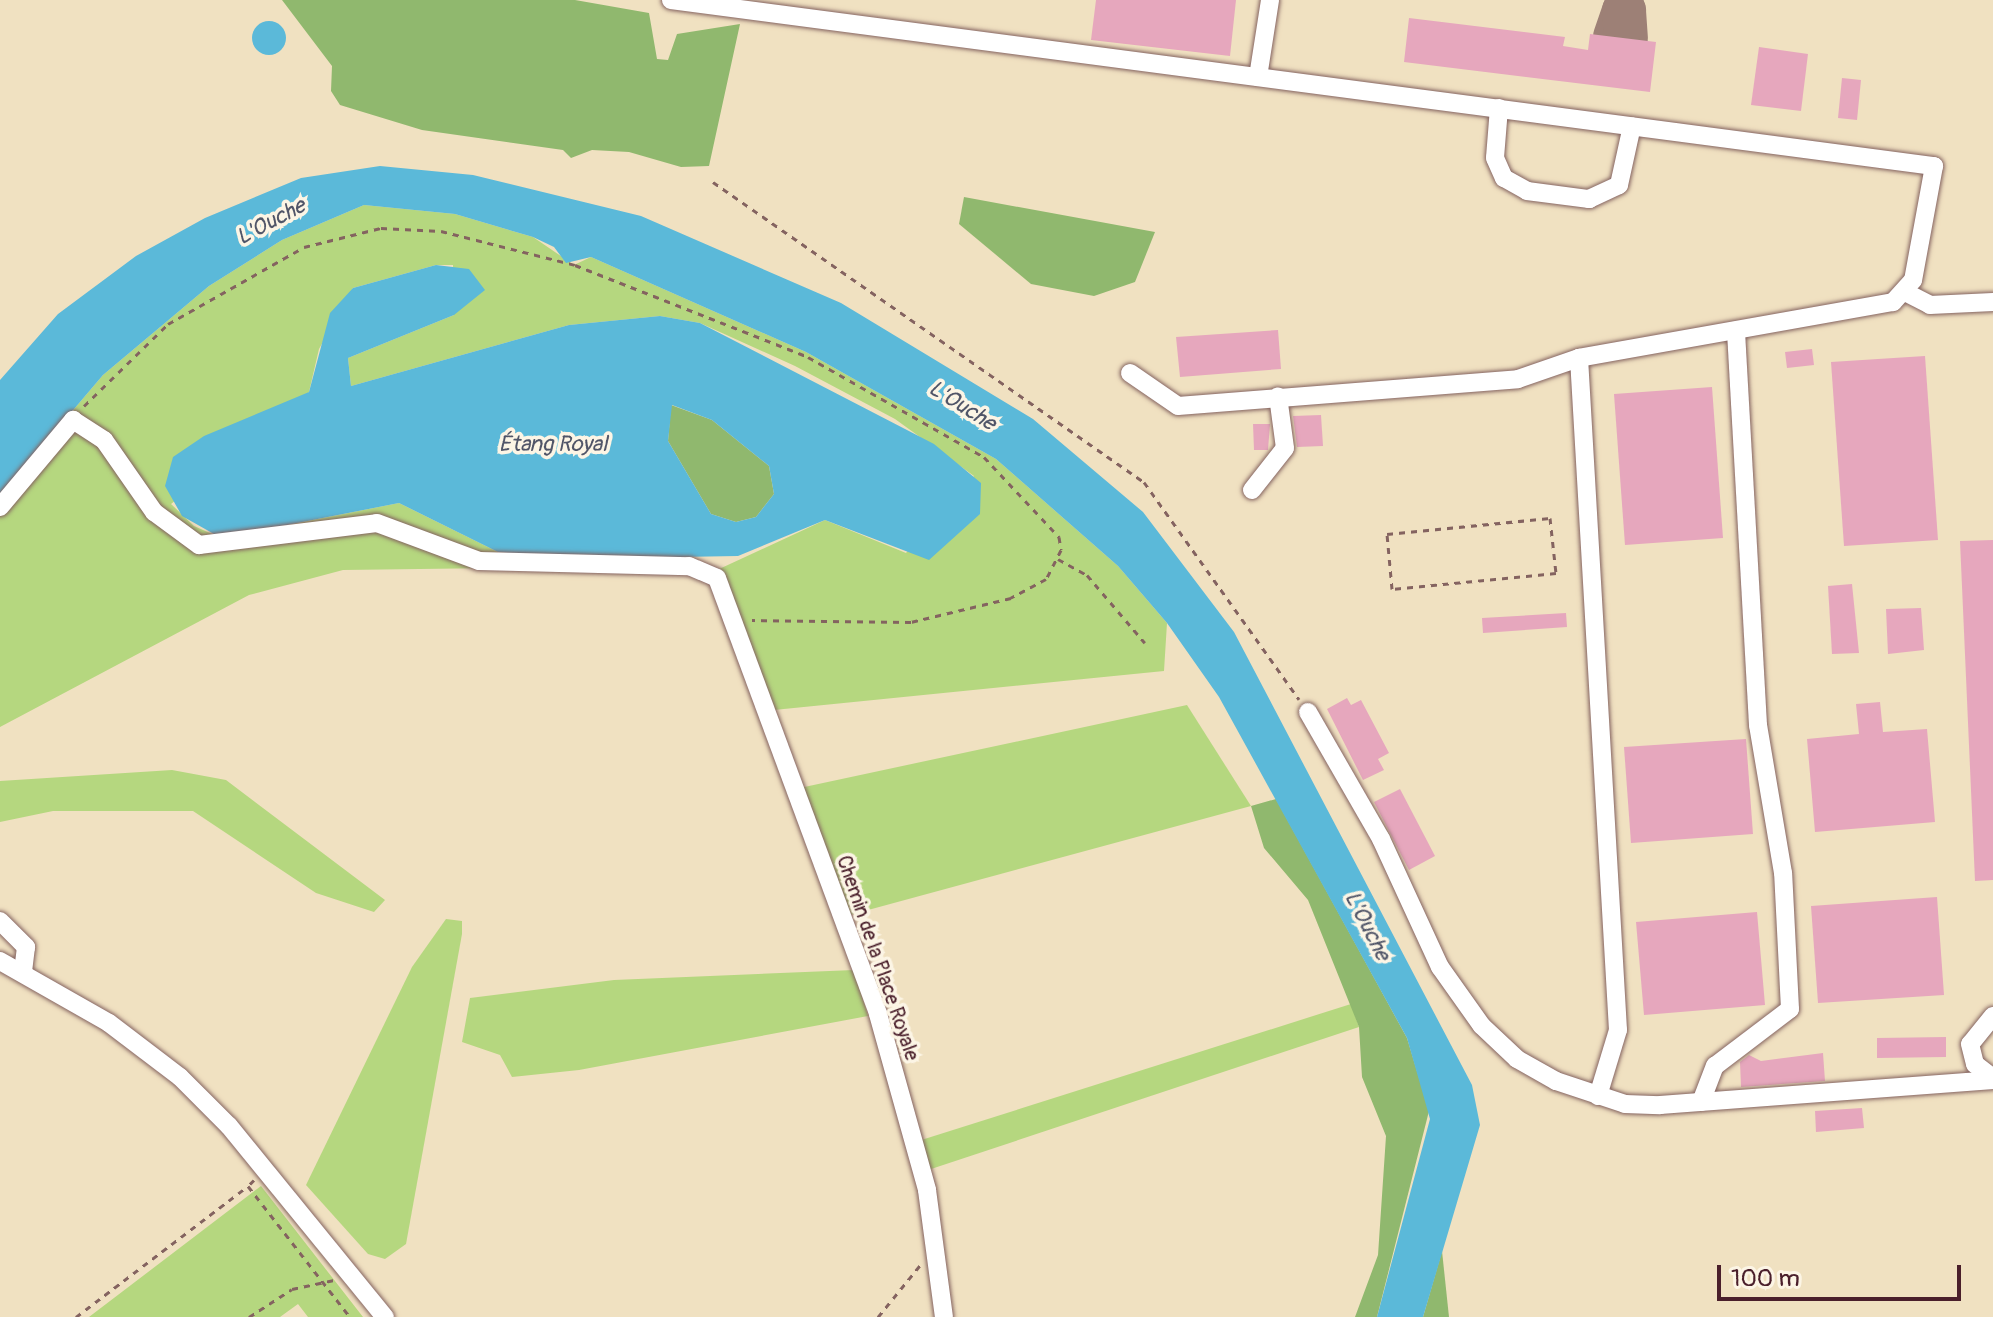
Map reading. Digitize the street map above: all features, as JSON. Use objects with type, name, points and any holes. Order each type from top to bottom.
[{"type":"street","points":[[671,0],[1934,166],[1905,292],[1878,309],[1579,358],[1518,379],[1178,406],[1130,373]]},
{"type":"street","points":[[1258,77],[1270,0]]},
{"type":"street","points":[[1499,108],[1495,158],[1504,178],[1519,189],[1574,197],[1598,198],[1619,185],[1632,126]]},
{"type":"street","points":[[1905,292],[1930,305],[1993,302]]},
{"type":"street","points":[[1701,1102],[1705,1079],[1721,1060],[1790,1009],[1783,873],[1758,725],[1736,331]]},
{"type":"street","points":[[1579,358],[1618,1030],[1598,1096]]},
{"type":"street","points":[[1252,490],[1285,448],[1278,396]]},
{"type":"street","points":[[0,507],[73,420]]},
{"type":"street","name":"Chemin de la Place Royale","points":[[73,420],[104,440],[154,512],[199,545],[377,523],[479,561],[689,566],[717,578],[878,1014],[937,1245],[944,1317]]},
{"type":"street","points":[[1308,712],[1381,839],[1440,967],[1482,1026],[1517,1059],[1598,1096],[1625,1104],[1701,1102],[1993,1079]]},
{"type":"street","points":[[0,921],[26,947],[23,972]]},
{"type":"street","points":[[0,961],[23,972],[162,1061],[267,1171],[385,1317]]},
{"type":"street","points":[[1993,1016],[1970,1044],[1975,1064],[1993,1079]]},
{"type":"path","points":[[713,182],[1144,482],[1308,712]]},
{"type":"path","points":[[73,420],[168,324],[278,260],[349,232],[441,231],[575,265],[808,357],[984,457],[1059,537],[1058,559],[1032,590],[911,622],[732,624]]},
{"type":"path","points":[[1550,518],[1556,573],[1392,589],[1387,534],[1467,526],[1550,518]]},
{"type":"path","points":[[1058,559],[1087,575],[1145,643]]},
{"type":"path","points":[[76,1317],[267,1171]]},
{"type":"path","points":[[248,1186],[350,1317]]},
{"type":"path","points":[[878,1317],[937,1245]]},
{"type":"path","points":[[249,1317],[292,1289],[326,1286]]},
{"type":"green space","points":[[282,0],[575,0],[649,13],[657,59],[668,60],[677,34],[740,24],[709,166],[681,167],[629,152],[592,150],[571,158],[563,150],[422,130],[340,105],[331,91],[332,66]]},
{"type":"green space","points":[[964,197],[1155,232],[1135,282],[1094,296],[1031,284],[959,224]]},
{"type":"green space","points":[[364,205],[455,214],[533,237],[574,265],[591,257],[806,352],[996,459],[1118,566],[1167,623],[1164,671],[764,711],[717,570],[825,520],[906,553],[974,476],[895,419],[795,366],[700,323],[660,316],[569,325],[351,386],[348,358],[454,315],[453,265],[436,265],[353,288],[319,349],[309,392],[171,504],[194,526],[221,538],[399,503],[498,552],[496,568],[343,570],[249,595],[0,727],[0,496],[103,375],[209,286],[282,240]]},
{"type":"green space","points":[[671,405],[712,420],[769,466],[774,494],[756,517],[736,522],[711,514],[668,441]]},
{"type":"green space","points":[[1187,705],[1251,806],[846,916],[795,789]]},
{"type":"green space","points":[[172,770],[226,780],[385,900],[374,912],[316,893],[193,811],[53,811],[0,822],[0,781]]},
{"type":"green space","points":[[1276,799],[1407,1038],[1429,1111],[1377,1317],[1355,1317],[1378,1255],[1386,1136],[1362,1077],[1359,1027],[1308,900],[1264,848],[1251,806]]},
{"type":"green space","points":[[446,919],[462,921],[462,934],[406,1244],[385,1259],[368,1254],[306,1185],[412,967]]},
{"type":"green space","points":[[854,970],[868,1016],[579,1070],[512,1077],[500,1055],[462,1042],[470,998],[614,980]]},
{"type":"green space","points":[[1351,1004],[1359,1027],[922,1172],[915,1142]]},
{"type":"green space","points":[[261,1186],[363,1317],[308,1317],[298,1304],[280,1317],[89,1317]]},
{"type":"green space","points":[[1442,1251],[1449,1317],[1423,1317]]},
{"type":"water","points":[[269,21],[281,26],[286,38],[281,50],[269,55],[257,50],[252,38],[257,26]]},
{"type":"water","name":"L'Ouche","points":[[380,166],[473,175],[641,216],[841,303],[1033,419],[1143,512],[1234,632],[1472,1085],[1480,1125],[1423,1317],[1377,1317],[1430,1119],[1407,1038],[1219,697],[1167,623],[1118,566],[996,459],[806,352],[591,257],[566,263],[554,247],[533,237],[455,214],[364,205],[282,240],[209,286],[103,375],[0,496],[0,380],[58,314],[136,256],[205,218],[301,178]]},
{"type":"water","name":"Étang Royal","points":[[436,265],[469,269],[485,290],[454,315],[348,358],[351,386],[569,325],[660,316],[700,323],[934,444],[981,483],[980,514],[929,560],[825,520],[738,556],[562,559],[498,552],[399,503],[221,538],[182,516],[165,486],[173,457],[204,436],[309,392],[330,313],[353,288]],"holes":[[[672,405],[712,420],[769,466],[774,494],[756,517],[736,522],[711,514],[668,441]]]},
{"type":"building","points":[[1096,0],[1236,0],[1230,56],[1091,40]]},
{"type":"building","points":[[1409,18],[1565,37],[1563,46],[1588,50],[1590,34],[1656,42],[1650,92],[1404,62]]},
{"type":"building","points":[[1759,47],[1808,54],[1801,111],[1751,105]]},
{"type":"building","points":[[1842,78],[1861,80],[1857,120],[1838,118]]},
{"type":"building","points":[[1278,330],[1281,369],[1180,377],[1176,337]]},
{"type":"building","points":[[1812,349],[1814,365],[1787,368],[1785,352]]},
{"type":"building","points":[[1925,356],[1938,540],[1844,546],[1831,362]]},
{"type":"building","points":[[1712,387],[1723,538],[1625,545],[1614,394]]},
{"type":"building","points":[[1321,415],[1323,446],[1297,447],[1293,416]]},
{"type":"building","points":[[1253,424],[1270,424],[1268,450],[1254,450]]},
{"type":"building","points":[[1993,540],[1993,880],[1975,881],[1960,541]]},
{"type":"building","points":[[1852,584],[1859,653],[1832,654],[1828,586]]},
{"type":"building","points":[[1921,608],[1924,650],[1888,654],[1886,609]]},
{"type":"building","points":[[1566,613],[1567,627],[1483,633],[1482,618]]},
{"type":"building","points":[[1347,698],[1351,705],[1361,700],[1389,753],[1378,759],[1384,770],[1363,780],[1327,709]]},
{"type":"building","points":[[1880,702],[1883,732],[1927,729],[1935,822],[1815,832],[1807,739],[1859,734],[1856,704]]},
{"type":"building","points":[[1746,739],[1753,834],[1631,843],[1624,747]]},
{"type":"building","points":[[1400,789],[1435,856],[1409,870],[1374,802]]},
{"type":"building","points":[[1937,897],[1944,995],[1818,1003],[1811,906]]},
{"type":"building","points":[[1757,912],[1765,1005],[1644,1015],[1636,922]]},
{"type":"building","points":[[1946,1037],[1946,1057],[1877,1058],[1877,1038]]},
{"type":"building","points":[[1823,1053],[1825,1081],[1741,1087],[1740,1062],[1749,1055],[1761,1061]]},
{"type":"building","points":[[1862,1108],[1864,1128],[1816,1132],[1815,1111]]},
{"type":"taxiway","points":[[1615,37],[1624,11],[1626,38]]}]
